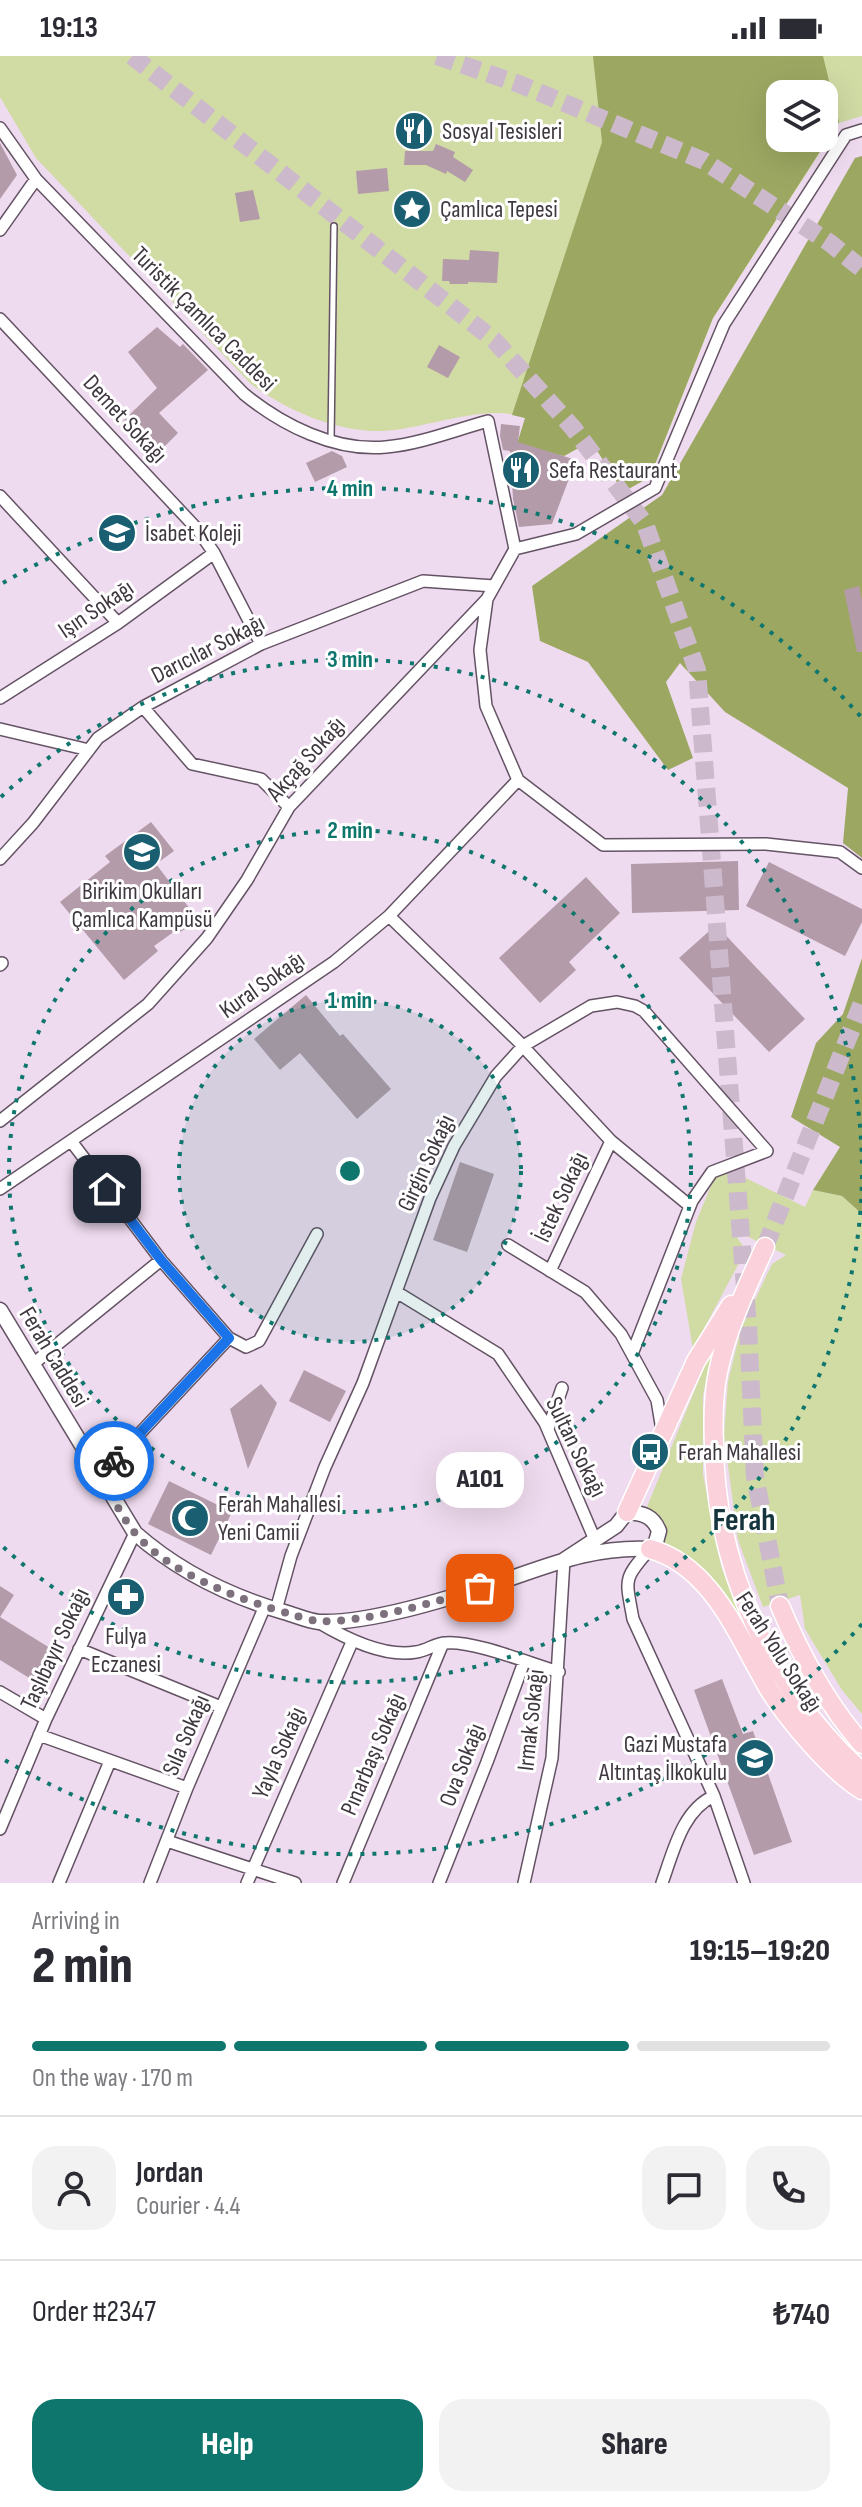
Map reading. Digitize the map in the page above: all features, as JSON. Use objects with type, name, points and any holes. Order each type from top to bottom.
[{"type":"main road","points":[[627,1512],[706,1343],[765,1247],[733,1322],[718,1372],[713,1416],[718,1507],[728,1553],[765,1647],[829,1740],[862,1772]]},
{"type":"main road","name":"Ferah Yolu Sokağı","points":[[650,1549],[669,1554],[693,1572],[716,1599],[772,1694],[819,1753],[862,1790]]},
{"type":"main road","points":[[780,1606],[810,1672],[841,1720],[862,1744]]},
{"type":"street","name":"Turistik Çamlıca Caddesi","points":[[0,128],[36,179],[244,394],[285,423],[331,441],[385,448],[488,421],[515,549]]},
{"type":"street","points":[[862,130],[846,135],[724,324],[655,488],[576,534],[515,549],[487,599],[480,650],[486,706],[518,780],[603,845],[766,844],[840,852],[862,868]]},
{"type":"street","points":[[0,230],[36,179]]},
{"type":"street","name":"Demet Sokağı","points":[[0,319],[198,530],[214,553],[261,644]]},
{"type":"street","points":[[1,500],[118,623]]},
{"type":"street","name":"Işın Sokağı","points":[[0,698],[118,623],[214,553]]},
{"type":"street","name":"Darıcılar Sokağı","points":[[0,859],[33,823],[98,738],[143,707],[261,644],[423,581],[494,586]]},
{"type":"street","name":"Akçağ Sokağı","points":[[0,1121],[148,1004],[207,938],[247,880],[289,807],[487,599]]},
{"type":"street","points":[[143,707],[192,764],[261,779],[289,807]]},
{"type":"street","points":[[0,729],[89,750]]},
{"type":"street","name":"Kural Sokağı","points":[[0,1189],[334,962],[389,916],[518,780]]},
{"type":"street","points":[[389,916],[523,1046],[611,1141],[690,1206],[632,1354]]},
{"type":"street","name":"Girgin Sokağı","points":[[270,1608],[325,1467],[363,1383],[430,1198],[454,1146],[496,1076],[523,1046],[591,1006],[608,1002],[635,1006],[644,1011],[767,1151],[712,1172],[690,1206]]},
{"type":"street","points":[[71,1141],[161,1260],[229,1338],[246,1347],[259,1341],[317,1234]]},
{"type":"street","name":"İstek Sokağı","points":[[550,1271],[611,1141]]},
{"type":"street","points":[[508,1245],[585,1292],[621,1334],[657,1400],[663,1432]]},
{"type":"street","points":[[33,1364],[161,1260]]},
{"type":"street","name":"Sultan Sokağı","points":[[398,1293],[498,1354],[548,1429],[595,1540]]},
{"type":"street","name":"Ferah Caddesi","points":[[0,1310],[6,1328],[33,1364],[135,1533],[163,1557],[205,1582],[270,1608],[318,1622],[360,1618],[452,1598],[564,1560],[618,1548],[650,1549]]},
{"type":"street","points":[[100,1476],[229,1338]]},
{"type":"street","points":[[548,1429],[562,1388]]},
{"type":"street","points":[[564,1560],[616,1526],[627,1512],[644,1513],[656,1523],[659,1531],[656,1542],[629,1572],[633,1619],[714,1796],[744,1883]]},
{"type":"street","name":"Taşlıbayır Sokağı","points":[[0,1829],[46,1719],[135,1533]]},
{"type":"street","name":"Irmak Sokağı","points":[[524,1883],[552,1758],[564,1560]]},
{"type":"street","name":"Sıla Sokağı","points":[[150,1883],[221,1707],[270,1608]]},
{"type":"street","points":[[318,1622],[352,1642],[412,1653],[443,1643],[471,1646],[559,1672]]},
{"type":"street","name":"Yayla Sokağı","points":[[247,1883],[352,1642]]},
{"type":"street","name":"Pınarbaşı Sokağı","points":[[343,1883],[443,1643]]},
{"type":"street","points":[[79,1649],[221,1707]]},
{"type":"street","name":"Ova Sokağı","points":[[439,1883],[524,1662]]},
{"type":"street","points":[[0,1692],[46,1719]]},
{"type":"street","points":[[39,1735],[187,1788]]},
{"type":"street","points":[[59,1883],[110,1761]]},
{"type":"street","points":[[662,1883],[678,1837],[696,1808],[714,1796]]},
{"type":"street","points":[[167,1841],[295,1883]]},
{"type":"lane","points":[[331,441],[334,226]]},
{"type":"green space","points":[[0,56],[862,56],[862,116],[838,125],[838,80],[766,80],[766,152],[820,152],[713,318],[650,477],[623,492],[592,441],[564,456],[524,418],[493,413],[399,429],[365,430],[313,418],[265,394],[251,384],[36,158],[0,97]]},
{"type":"green space","points":[[593,56],[823,56],[829,80],[766,80],[766,152],[820,152],[713,318],[650,477],[623,492],[591,441],[564,456],[516,447],[525,418],[512,415],[602,142]]},
{"type":"green space","points":[[862,156],[862,858],[843,843],[848,788],[725,712],[680,663],[666,682],[693,758],[668,770],[588,662],[540,641],[532,586],[662,495],[855,158]]},
{"type":"green space","points":[[862,958],[862,1214],[842,1196],[813,1190],[840,1147],[791,1117],[816,1043],[843,1014]]},
{"type":"green space","points":[[727,1169],[805,1207],[813,1190],[842,1196],[862,1214],[862,1714],[842,1690],[805,1629],[800,1595],[763,1607],[738,1540],[724,1436],[728,1381],[741,1329],[772,1264],[786,1255],[730,1228],[746,1250],[693,1349],[681,1279],[696,1222],[716,1174]]},
{"type":"green space","points":[[714,1343],[703,1395],[703,1474],[721,1566],[751,1645],[661,1550],[658,1532],[642,1519]]},
{"type":"building","points":[[0,143],[17,175],[0,199]]},
{"type":"building","points":[[436,144],[455,152],[453,157],[473,170],[465,182],[447,171],[446,174],[426,165],[404,165],[405,151],[433,151]]},
{"type":"building","points":[[387,168],[389,191],[358,194],[356,171]]},
{"type":"building","points":[[253,190],[260,219],[240,222],[235,193]]},
{"type":"building","points":[[470,250],[499,252],[497,283],[450,284],[449,281],[442,281],[443,259],[469,260]]},
{"type":"building","points":[[157,327],[180,347],[183,344],[208,370],[159,413],[178,433],[152,459],[121,423],[157,388],[128,352]]},
{"type":"building","points":[[439,345],[460,357],[448,378],[427,367]]},
{"type":"building","points":[[501,424],[520,426],[518,442],[576,460],[552,524],[519,527],[513,499],[510,451],[503,450]]},
{"type":"building","points":[[332,451],[342,456],[347,467],[315,482],[306,463]]},
{"type":"building","points":[[859,586],[862,652],[857,652],[844,590]]},
{"type":"building","points":[[151,822],[174,851],[156,864],[196,917],[187,924],[187,928],[175,931],[154,946],[158,951],[124,980],[60,902],[110,862],[105,856]]},
{"type":"building","points":[[738,861],[739,910],[632,913],[631,864]]},
{"type":"building","points":[[769,862],[862,909],[862,922],[845,956],[746,906]]},
{"type":"building","points":[[586,877],[620,913],[569,962],[576,970],[540,1003],[499,958]]},
{"type":"building","points":[[716,925],[805,1019],[769,1052],[679,958]]},
{"type":"building","points":[[306,995],[391,1089],[357,1119],[300,1053],[280,1070],[254,1039]]},
{"type":"building","points":[[460,1162],[494,1174],[467,1252],[433,1240]]},
{"type":"building","points":[[304,1370],[346,1391],[330,1422],[289,1401]]},
{"type":"building","points":[[261,1384],[277,1403],[248,1469],[230,1409]]},
{"type":"building","name":"Ferah Mahallesi Yeni Camii","points":[[169,1481],[232,1512],[211,1555],[148,1524]]},
{"type":"building","points":[[0,1586],[14,1595],[0,1617]]},
{"type":"building","points":[[0,1617],[58,1653],[39,1684],[0,1660]]},
{"type":"building","points":[[722,1679],[743,1734],[753,1731],[792,1842],[754,1855],[694,1690]]},
{"type":"tunnel","points":[[132,56],[494,340],[573,428],[645,524],[697,670],[748,1326],[755,1476],[780,1606]]},
{"type":"tunnel","points":[[437,56],[519,84],[704,161],[830,243],[862,269]]},
{"type":"tunnel","points":[[765,1247],[862,1003]]},
{"type":"way so far","points":[[114,1461],[100,1476],[135,1533],[163,1557],[205,1582],[276,1610],[318,1622],[360,1618],[452,1598],[480,1588]]},
{"type":"place","name":"Sosyal Tesisleri","points":[[414,131]]},
{"type":"place","name":"Çamlıca Tepesi","points":[[412,209]]},
{"type":"place","name":"Sefa Restaurant","points":[[521,470]]},
{"type":"place","name":"İsabet Koleji","points":[[117,533]]},
{"type":"place","name":"Birikim Okulları Çamlıca Kampüsü","points":[[142,852]]},
{"type":"place","name":"Ferah Mahallesi","points":[[650,1452]]},
{"type":"place","name":"Ferah Mahallesi Yeni Camii","points":[[190,1518]]},
{"type":"place","name":"A101","points":[[480,1588]]},
{"type":"place","name":"Fulya Eczanesi","points":[[126,1597]]},
{"type":"place","name":"Gazi Mustafa Altıntaş İlkokulu","points":[[755,1758]]},
{"type":"district","name":"Ferah","points":[[744,1520]]},
{"type":"route","points":[[107,1189],[161,1260],[229,1338],[114,1461]]}]
